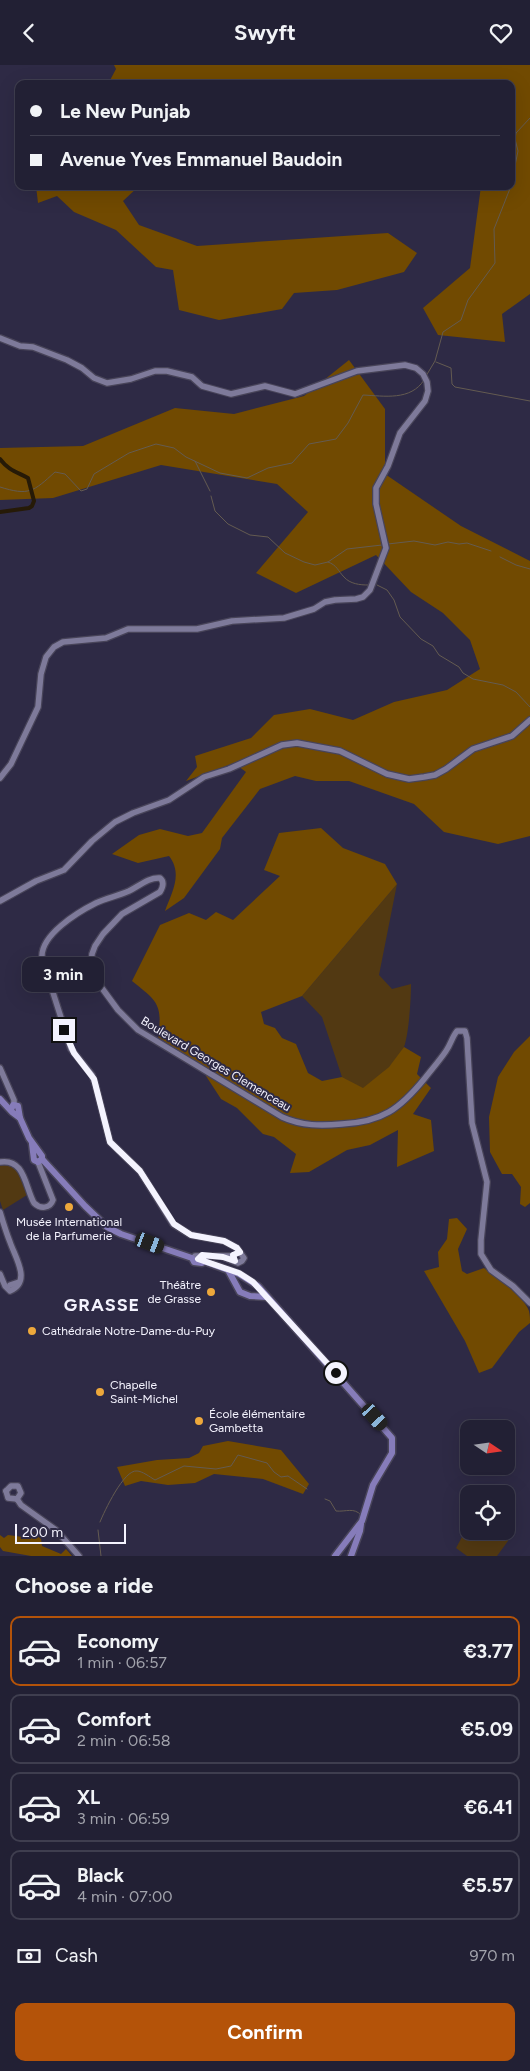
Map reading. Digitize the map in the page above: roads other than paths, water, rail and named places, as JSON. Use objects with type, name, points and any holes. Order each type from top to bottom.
[{"type":"main road","points":[[0,337],[20,346],[33,347],[67,360],[100,381],[114,382],[139,377],[155,371],[167,371],[192,377],[202,385],[231,394],[266,386],[295,394],[364,369],[405,365],[416,368],[423,374],[427,381],[428,391],[425,401],[400,433],[388,466],[376,487],[376,504],[386,548],[370,590],[363,597],[335,600],[284,618],[232,621],[197,629],[128,629],[106,638],[62,642],[54,647],[46,657],[41,674],[38,707],[12,764],[0,778]]},
{"type":"main road","points":[[0,901],[36,881],[59,873],[115,822],[133,813],[169,800],[193,783],[282,745],[297,743],[340,751],[398,778],[424,777],[435,775],[446,769],[473,749],[512,736],[530,719]]},
{"type":"main road","name":"Boulevard Georges Clemenceau","points":[[197,1258],[235,1256],[237,1248],[220,1241],[187,1233],[174,1224],[140,1171],[110,1142],[95,1083],[92,1075],[69,1044],[41,955],[43,945],[52,934],[88,908],[154,878],[160,878],[163,881],[163,886],[157,894],[128,910],[103,934],[92,954],[92,967],[96,979],[131,1024],[270,1111],[292,1121],[321,1126],[370,1121],[397,1108],[410,1096],[442,1057],[457,1031],[464,1030],[467,1038],[472,1123],[487,1182],[481,1254],[492,1270],[513,1286],[530,1303]]},
{"type":"main road","points":[[0,1068],[14,1100],[14,1109]]},
{"type":"main road","points":[[0,1162],[11,1161],[18,1165],[34,1203],[39,1207],[47,1207],[51,1204],[53,1199],[31,1141],[14,1109],[2,1100]]},
{"type":"main road","points":[[38,1157],[107,1227],[122,1234],[197,1258],[242,1275],[258,1285],[392,1438],[392,1453],[375,1481],[356,1535],[351,1556]]},
{"type":"main road","points":[[0,1212],[20,1267],[19,1282],[11,1287],[1,1277]]},
{"type":"main road","points":[[228,1270],[241,1293],[250,1296],[267,1297]]},
{"type":"main road","points":[[233,1280],[236,1276],[242,1275]]},
{"type":"main road","points":[[256,1296],[258,1285]]},
{"type":"main road","points":[[17,1499],[21,1493],[18,1486],[11,1486],[3,1490],[8,1498],[17,1499],[21,1505],[47,1522],[79,1556]]},
{"type":"main road","points":[[335,1556],[356,1535]]},
{"type":"waterway","points":[[515,139],[516,133],[530,118]]},
{"type":"waterway","points":[[515,139],[518,151],[515,166]]},
{"type":"waterway","points":[[426,376],[435,361],[443,332],[461,320],[468,300],[495,263],[494,229],[509,190]]},
{"type":"waterway","points":[[436,362],[451,368],[452,384],[455,387],[530,401]]},
{"type":"waterway","points":[[0,487],[18,491],[30,490],[36,488],[55,472],[65,474],[81,491],[87,489],[94,474],[129,453],[156,444],[174,448],[186,457],[220,473],[247,478],[268,468],[292,463],[309,444],[336,439],[348,423],[363,395],[396,396],[405,394],[419,387],[424,380]]},
{"type":"waterway","points":[[0,459],[9,468],[28,478],[34,501],[29,508],[0,512]]},
{"type":"waterway","points":[[195,461],[210,491]]},
{"type":"waterway","points":[[211,496],[215,511],[228,524],[250,535],[268,537],[285,553],[304,562],[315,565],[328,562],[347,549],[382,545]]},
{"type":"waterway","points":[[388,544],[414,541],[435,545],[448,542],[467,543],[491,551]]},
{"type":"waterway","points":[[500,557],[530,569]]},
{"type":"waterway","points":[[328,562],[335,566],[352,583],[368,585]]},
{"type":"waterway","points":[[377,585],[387,590],[394,600],[400,617],[421,639],[433,646],[439,655],[459,667],[463,673],[473,679],[503,685],[516,692],[530,707]]},
{"type":"waterway","points":[[100,1522],[110,1501],[126,1477],[132,1472],[137,1471],[155,1480],[184,1466],[216,1469],[231,1466],[238,1455],[267,1463],[281,1477],[288,1476],[307,1489]]},
{"type":"waterway","points":[[325,1499],[330,1501],[336,1511],[353,1510],[361,1515]]},
{"type":"waterway","points":[[98,1530],[101,1556]]},
{"type":"place","name":"Musée International de la Parfumerie","points":[[69,1207]]},
{"type":"place","name":"Théâtre de Grasse","points":[[211,1292]]},
{"type":"place","name":"Cathédrale Notre-Dame-du-Puy","points":[[32,1331]]},
{"type":"place","name":"Chapelle Saint-Michel","points":[[100,1392]]},
{"type":"place","name":"École élémentaire Gambetta","points":[[199,1421]]},
{"type":"district","name":"GRASSE","points":[[102,1305]]}]
